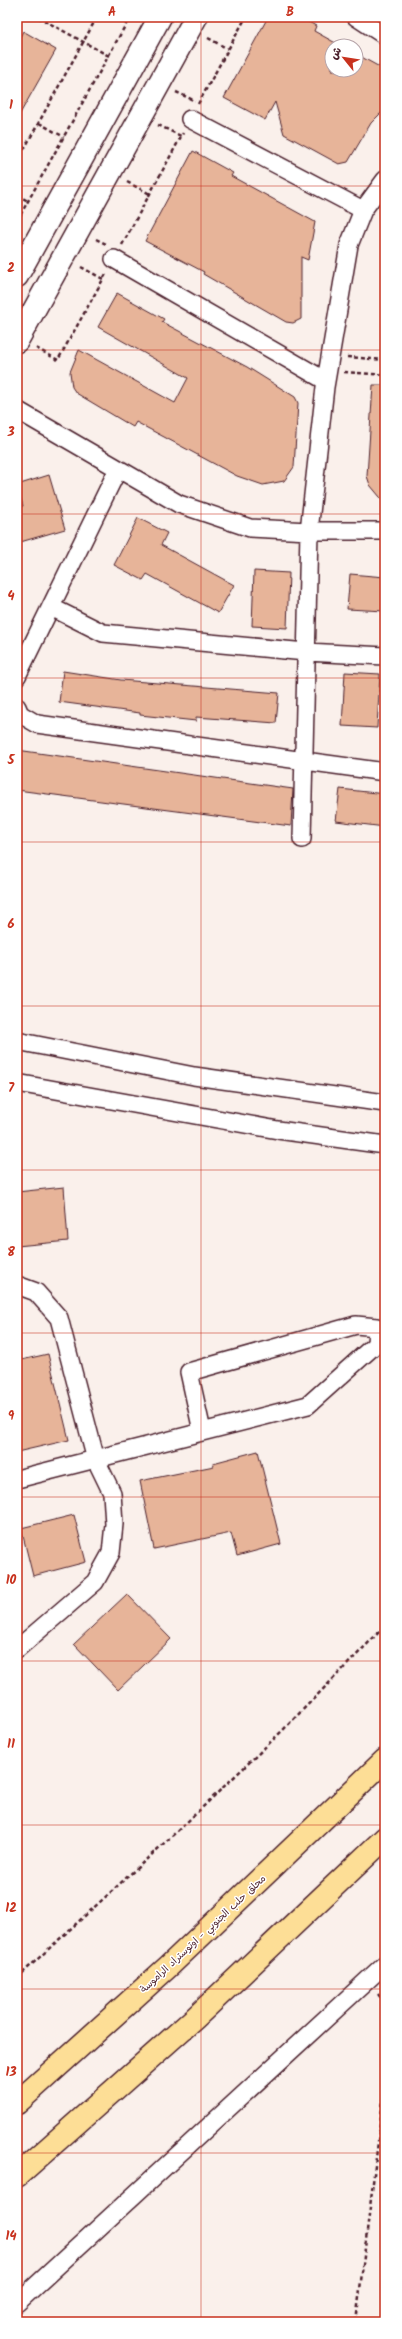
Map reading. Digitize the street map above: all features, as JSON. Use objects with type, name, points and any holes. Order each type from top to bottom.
[{"type":"highway","name":"محلق حلب الجنوبي - اوتوستراد الراموسة","points":[[17,2103],[169,1966],[385,1760]]},
{"type":"highway","points":[[17,2176],[195,2018],[385,1838]]},
{"type":"street","points":[[17,276],[160,17]]},
{"type":"street","points":[[17,341],[196,17]]},
{"type":"street","points":[[356,17],[385,36]]},
{"type":"street","points":[[190,119],[363,210]]},
{"type":"street","points":[[302,839],[309,532],[328,369],[349,245],[363,210],[385,180]]},
{"type":"street","points":[[117,255],[328,369]]},
{"type":"street","points":[[17,410],[178,504],[250,528],[309,532],[385,530]]},
{"type":"street","points":[[17,676],[118,469]]},
{"type":"street","points":[[51,607],[103,633],[306,652],[385,656]]},
{"type":"street","points":[[17,707],[20,714],[37,724],[303,762],[385,772]]},
{"type":"street","points":[[17,1041],[194,1076],[385,1103]]},
{"type":"street","points":[[17,1083],[278,1130],[385,1145]]},
{"type":"street","points":[[17,1285],[36,1292],[59,1318],[96,1460],[112,1493],[114,1524],[111,1553],[95,1582],[17,1649]]},
{"type":"street","points":[[17,1479],[308,1405],[376,1344],[377,1327],[356,1325],[189,1372],[202,1431]]},
{"type":"street","points":[[17,2303],[385,1964]]},
{"type":"path","points":[[38,17],[109,56]]},
{"type":"path","points":[[17,162],[97,17]]},
{"type":"path","points":[[17,221],[130,17]]},
{"type":"path","points":[[58,360],[117,255],[246,17]]},
{"type":"path","points":[[204,37],[228,49]]},
{"type":"path","points":[[174,91],[199,103]]},
{"type":"path","points":[[39,123],[64,136]]},
{"type":"path","points":[[156,124],[181,136]]},
{"type":"path","points":[[125,181],[150,194]]},
{"type":"path","points":[[17,196],[28,201]]},
{"type":"path","points":[[94,237],[117,255]]},
{"type":"path","points":[[78,266],[103,279]]},
{"type":"path","points":[[328,369],[385,360]]},
{"type":"path","points":[[328,369],[385,375]]},
{"type":"path","points":[[17,1978],[185,1824],[282,1730],[385,1626]]},
{"type":"path","points":[[356,2322],[385,2084]]},
{"type":"building","points":[[268,17],[300,17],[316,26],[314,31],[327,38],[324,38],[324,78],[364,78],[364,58],[385,70],[385,109],[371,123],[348,162],[339,164],[284,134],[275,102],[265,120],[224,98]]},
{"type":"building","points":[[23,31],[56,50],[17,119],[17,43]]},
{"type":"building","points":[[193,151],[233,173],[231,176],[315,222],[308,260],[301,257],[301,319],[293,323],[286,322],[203,274],[204,272],[145,241]]},
{"type":"building","points":[[117,293],[164,319],[162,322],[247,367],[295,397],[298,403],[294,467],[284,481],[263,485],[237,476],[136,422],[133,427],[76,393],[72,387],[70,372],[79,350],[175,403],[188,378],[98,327]]},
{"type":"building","points":[[373,385],[385,385],[385,503],[370,485],[367,476]]},
{"type":"building","points":[[49,475],[65,529],[17,543],[17,507],[23,506],[17,485]]},
{"type":"building","points":[[138,518],[167,533],[161,545],[234,585],[218,613],[147,574],[143,580],[114,565]]},
{"type":"building","points":[[254,571],[289,573],[287,628],[252,626]]},
{"type":"building","points":[[350,574],[385,577],[385,611],[347,609]]},
{"type":"building","points":[[63,671],[121,680],[279,693],[276,723],[196,717],[196,721],[140,715],[140,713],[59,702]]},
{"type":"building","points":[[345,672],[380,674],[377,728],[342,726]]},
{"type":"building","points":[[17,750],[293,789],[291,826],[17,790]]},
{"type":"building","points":[[340,789],[385,794],[385,827],[336,821]]},
{"type":"building","points":[[64,1187],[68,1241],[17,1246],[17,1192]]},
{"type":"building","points":[[48,1354],[69,1440],[17,1452],[17,1361]]},
{"type":"building","points":[[258,1451],[281,1544],[237,1556],[231,1533],[154,1549],[140,1481],[214,1466],[213,1463]]},
{"type":"building","points":[[74,1515],[86,1562],[33,1576],[21,1528]]},
{"type":"building","points":[[127,1594],[171,1639],[118,1690],[74,1644]]}]
